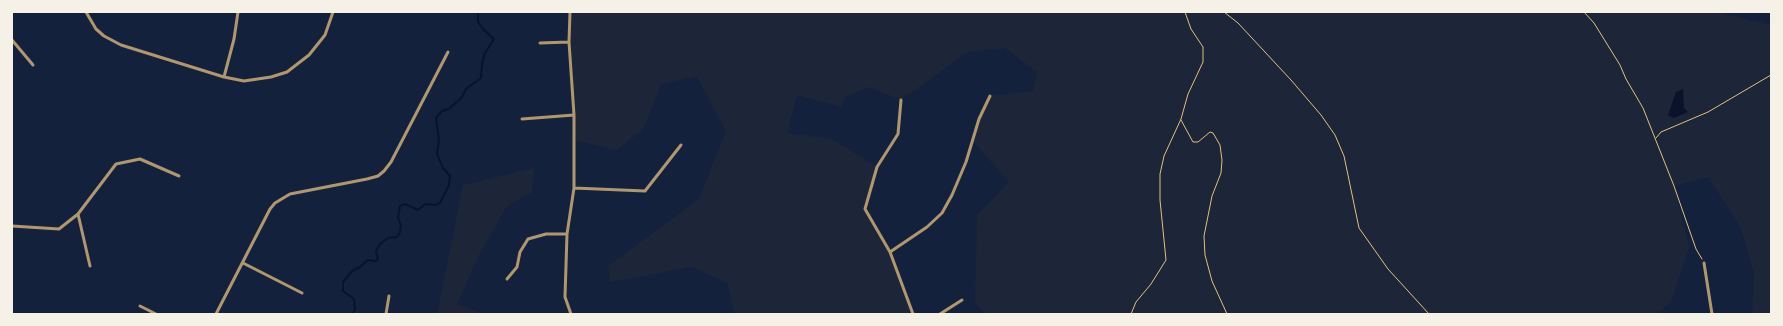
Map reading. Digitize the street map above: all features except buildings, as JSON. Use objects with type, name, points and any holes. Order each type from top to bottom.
[{"type":"street","points":[[86,12],[96,29],[104,36],[122,45],[224,77],[244,81],[271,77],[287,72],[309,55],[325,35],[333,12]]},
{"type":"street","points":[[224,77],[234,39],[238,12]]},
{"type":"street","points":[[570,12],[569,42],[574,115],[574,188],[567,234],[565,297],[571,314]]},
{"type":"street","points":[[12,40],[33,65]]},
{"type":"street","points":[[540,43],[569,42]]},
{"type":"street","points":[[216,314],[270,209],[282,197],[290,194],[367,180],[378,176],[384,170],[391,162],[448,52]]},
{"type":"street","points":[[890,252],[927,227],[942,213],[952,195],[966,162],[979,118],[990,96]]},
{"type":"street","points":[[901,100],[898,134],[877,166],[865,209],[890,252],[913,314]]},
{"type":"street","points":[[522,120],[574,115]]},
{"type":"street","points":[[574,188],[645,191],[681,145]]},
{"type":"street","points":[[12,226],[59,229],[78,214],[116,164],[140,159],[179,176]]},
{"type":"street","points":[[78,214],[90,266]]},
{"type":"street","points":[[507,279],[517,267],[520,252],[528,239],[546,234],[567,234]]},
{"type":"street","points":[[1704,262],[1712,314]]},
{"type":"street","points":[[243,263],[302,293]]},
{"type":"street","points":[[386,314],[389,296]]},
{"type":"street","points":[[940,314],[962,300]]},
{"type":"street","points":[[140,306],[156,314]]},
{"type":"path","points":[[1131,314],[1136,302],[1151,284],[1166,260],[1160,200],[1160,174],[1164,156],[1181,119],[1188,94],[1203,62],[1203,47],[1191,29],[1185,12]]},
{"type":"path","points":[[1224,12],[1238,23],[1291,80],[1321,115],[1335,135],[1344,156],[1359,228],[1388,269],[1429,314]]},
{"type":"path","points":[[1584,12],[1594,23],[1620,65],[1626,79],[1643,108],[1656,139],[1696,249],[1704,262]]},
{"type":"path","points":[[1656,139],[1661,132],[1708,112],[1771,75]]},
{"type":"path","points":[[1181,119],[1192,142],[1198,142],[1210,132],[1213,133],[1220,145],[1222,160],[1221,173],[1212,196],[1204,236],[1205,255],[1212,281],[1228,314]]},
{"type":"shaded area","points":[[570,12],[1717,12],[1771,25],[1771,314],[1752,314],[1754,273],[1740,226],[1708,177],[1674,186],[1689,247],[1671,302],[1657,314],[986,314],[975,304],[977,215],[1009,182],[973,141],[979,119],[990,96],[1033,91],[1037,72],[1005,48],[968,52],[901,100],[869,87],[845,97],[842,107],[797,95],[787,133],[832,139],[877,167],[865,209],[890,252],[913,314],[734,314],[727,283],[692,267],[610,282],[608,266],[699,199],[726,131],[697,76],[661,84],[643,130],[616,150],[574,140],[569,42]]},
{"type":"shaded area","points":[[1683,89],[1684,108],[1688,112],[1674,118],[1668,115],[1676,92]]},
{"type":"shaded area","points":[[534,168],[532,192],[506,207],[479,255],[457,304],[483,314],[437,314],[463,185]]},
{"type":"waterway","points":[[352,314],[355,310],[354,299],[343,291],[343,282],[352,271],[360,267],[368,260],[376,261],[378,259],[376,251],[381,243],[388,238],[397,237],[401,226],[398,217],[400,206],[405,204],[418,210],[425,204],[435,205],[440,203],[449,185],[450,176],[443,168],[437,154],[439,141],[436,118],[442,111],[449,109],[462,97],[466,89],[481,78],[482,64],[485,53],[494,39],[478,22],[478,12]]}]
